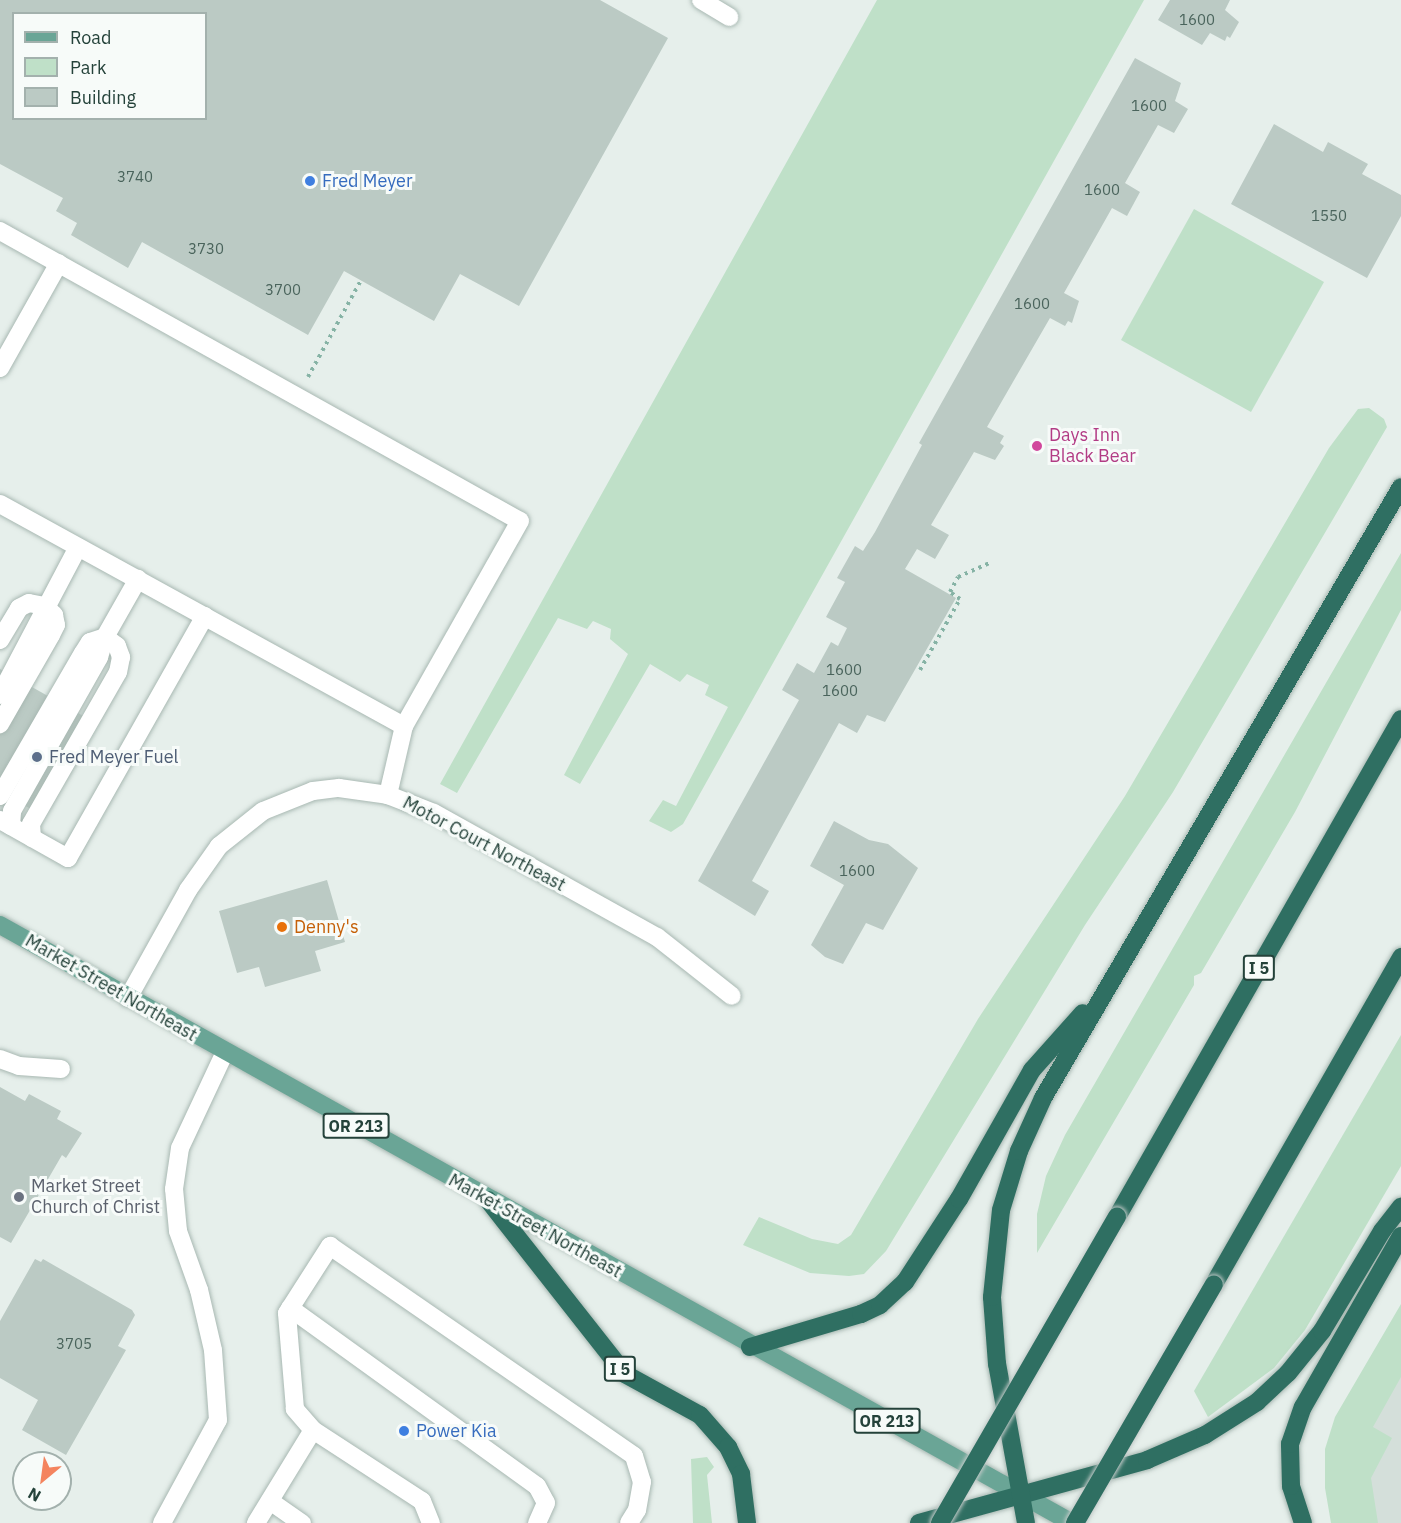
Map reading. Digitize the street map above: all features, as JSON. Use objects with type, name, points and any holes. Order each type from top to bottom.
[{"type":"highway","points":[[1026,1523],[1023,1496],[997,1364],[992,1297],[994,1247],[1019,1151],[1043,1098],[1401,487]]},
{"type":"highway","name":"I 5","points":[[940,1523],[1401,719]]},
{"type":"highway","points":[[1073,1523],[1214,1284],[1401,957]]},
{"type":"highway","points":[[750,1347],[861,1314],[880,1305],[905,1282],[959,1199],[1032,1070],[1110,982]]},
{"type":"highway","name":"I 5","points":[[488,1200],[625,1374],[700,1414],[728,1447],[741,1474],[747,1523]]},
{"type":"highway","points":[[919,1523],[1147,1460],[1205,1435],[1257,1402],[1288,1373],[1316,1338],[1382,1231],[1401,1208]]},
{"type":"highway","points":[[1303,1523],[1291,1486],[1290,1444],[1303,1407],[1401,1236]]},
{"type":"main road","name":"Market Street Northeast","points":[[0,924],[750,1347],[1073,1523]]},
{"type":"street","points":[[701,0],[729,17]]},
{"type":"street","points":[[0,231],[520,521],[404,726],[388,795]]},
{"type":"street","points":[[0,368],[59,263]]},
{"type":"street","points":[[0,504],[404,726]]},
{"type":"street","points":[[0,694],[78,547]]},
{"type":"street","points":[[138,579],[105,637],[99,657],[5,823],[68,858],[206,616]]},
{"type":"street","points":[[0,640],[19,608],[29,603],[45,606],[54,615],[56,625],[0,724]]},
{"type":"street","points":[[0,796],[90,642],[105,637]]},
{"type":"street","points":[[32,838],[31,824],[118,672],[121,657],[117,646],[105,637]]},
{"type":"street","name":"Motor Court Northeast","points":[[128,998],[188,890],[219,846],[240,826],[270,807],[313,791],[339,788],[388,795],[434,813],[657,937],[732,996]]},
{"type":"street","points":[[162,1523],[218,1420],[213,1350],[199,1290],[178,1231],[174,1189],[180,1148],[225,1052]]},
{"type":"street","points":[[0,1059],[19,1066],[61,1069]]},
{"type":"street","points":[[431,1523],[422,1502],[313,1430],[296,1409],[289,1351],[290,1308],[330,1246],[634,1456],[642,1482],[637,1510],[629,1523]]},
{"type":"street","points":[[290,1308],[537,1486],[546,1503],[537,1523]]},
{"type":"street","points":[[256,1523],[313,1430]]},
{"type":"street","points":[[270,1501],[302,1523]]},
{"type":"path","points":[[307,379],[361,280]]},
{"type":"path","points":[[920,670],[960,599],[950,592],[958,577],[991,562]]},
{"type":"shaded area","points":[[1401,1340],[1401,1523],[1375,1523],[1330,1480]]},
{"type":"green space","points":[[877,0],[1144,0],[683,824],[671,832],[649,821],[663,800],[676,806],[728,707],[705,695],[709,685],[687,674],[680,682],[650,664],[580,784],[564,775],[628,654],[610,639],[611,629],[593,621],[587,629],[558,618],[457,793],[440,784]]},
{"type":"green space","points":[[1194,209],[1324,282],[1251,412],[1121,340]]},
{"type":"green space","points":[[1369,408],[1384,419],[1387,427],[1173,792],[1085,925],[886,1251],[864,1274],[849,1276],[810,1273],[743,1245],[759,1217],[812,1239],[838,1244],[851,1235],[978,1019],[1125,796],[1329,448],[1358,409]]},
{"type":"green space","points":[[1401,553],[1401,610],[1295,812],[1201,973],[1194,976],[1194,985],[1037,1253],[1037,1214],[1046,1176],[1065,1135]]},
{"type":"green space","points":[[1401,1035],[1401,1166],[1305,1330],[1274,1368],[1208,1417],[1194,1391]]},
{"type":"green space","points":[[1401,1304],[1401,1377],[1373,1427],[1392,1438],[1371,1478],[1378,1523],[1331,1523],[1325,1488],[1325,1449],[1335,1417]]},
{"type":"green space","points":[[707,1457],[714,1467],[707,1475],[712,1523],[693,1523],[691,1459]]},
{"type":"building","name":"Fred Meyer","points":[[0,0],[600,0],[668,38],[519,306],[460,274],[434,321],[344,271],[308,335],[142,242],[128,268],[71,235],[77,223],[56,211],[63,198],[0,164]]},
{"type":"building","points":[[1170,0],[1230,0],[1225,10],[1239,22],[1230,38],[1227,36],[1225,41],[1210,33],[1202,45],[1158,20]]},
{"type":"building","points":[[1135,58],[1181,83],[1175,101],[1188,109],[1174,133],[1158,125],[1125,183],[1140,192],[1127,216],[1112,208],[1064,293],[1079,301],[1072,323],[1068,321],[1065,326],[1050,318],[987,427],[1004,436],[1000,443],[1004,446],[995,460],[974,452],[931,525],[949,535],[935,559],[917,549],[905,569],[956,598],[885,722],[867,715],[857,733],[839,723],[752,881],[769,891],[755,916],[698,881],[799,700],[782,690],[797,663],[814,673],[831,642],[838,646],[847,628],[826,617],[845,582],[837,578],[855,546],[863,551],[875,532],[922,445],[919,443]]},
{"type":"building","points":[[1274,124],[1323,152],[1328,142],[1368,164],[1362,174],[1401,195],[1401,216],[1367,278],[1231,204]]},
{"type":"building","name":"Fred Meyer Fuel","points":[[0,669],[94,722],[42,815],[0,792]]},
{"type":"building","points":[[834,821],[869,840],[888,844],[918,868],[883,930],[866,923],[843,964],[825,957],[811,945],[844,885],[810,866]]},
{"type":"building","name":"Denny's","points":[[327,880],[345,942],[315,951],[321,971],[265,987],[259,967],[237,973],[219,911]]},
{"type":"building","name":"Market Street Church of Christ","points":[[0,1087],[25,1101],[29,1094],[61,1111],[57,1119],[82,1133],[66,1158],[62,1155],[11,1243],[0,1237]]},
{"type":"building","points":[[35,1259],[41,1262],[43,1259],[132,1310],[135,1315],[118,1346],[126,1350],[68,1451],[59,1451],[22,1430],[38,1400],[0,1378],[0,1321]]},
{"type":"place","name":"Fred Meyer","points":[[310,181]]},
{"type":"place","name":"Days Inn Black Bear","points":[[1037,446]]},
{"type":"place","name":"Fred Meyer Fuel","points":[[37,757]]},
{"type":"place","name":"Denny's","points":[[282,927]]},
{"type":"place","name":"Market Street Church of Christ","points":[[19,1197]]},
{"type":"place","name":"Power Kia","points":[[404,1431]]}]
